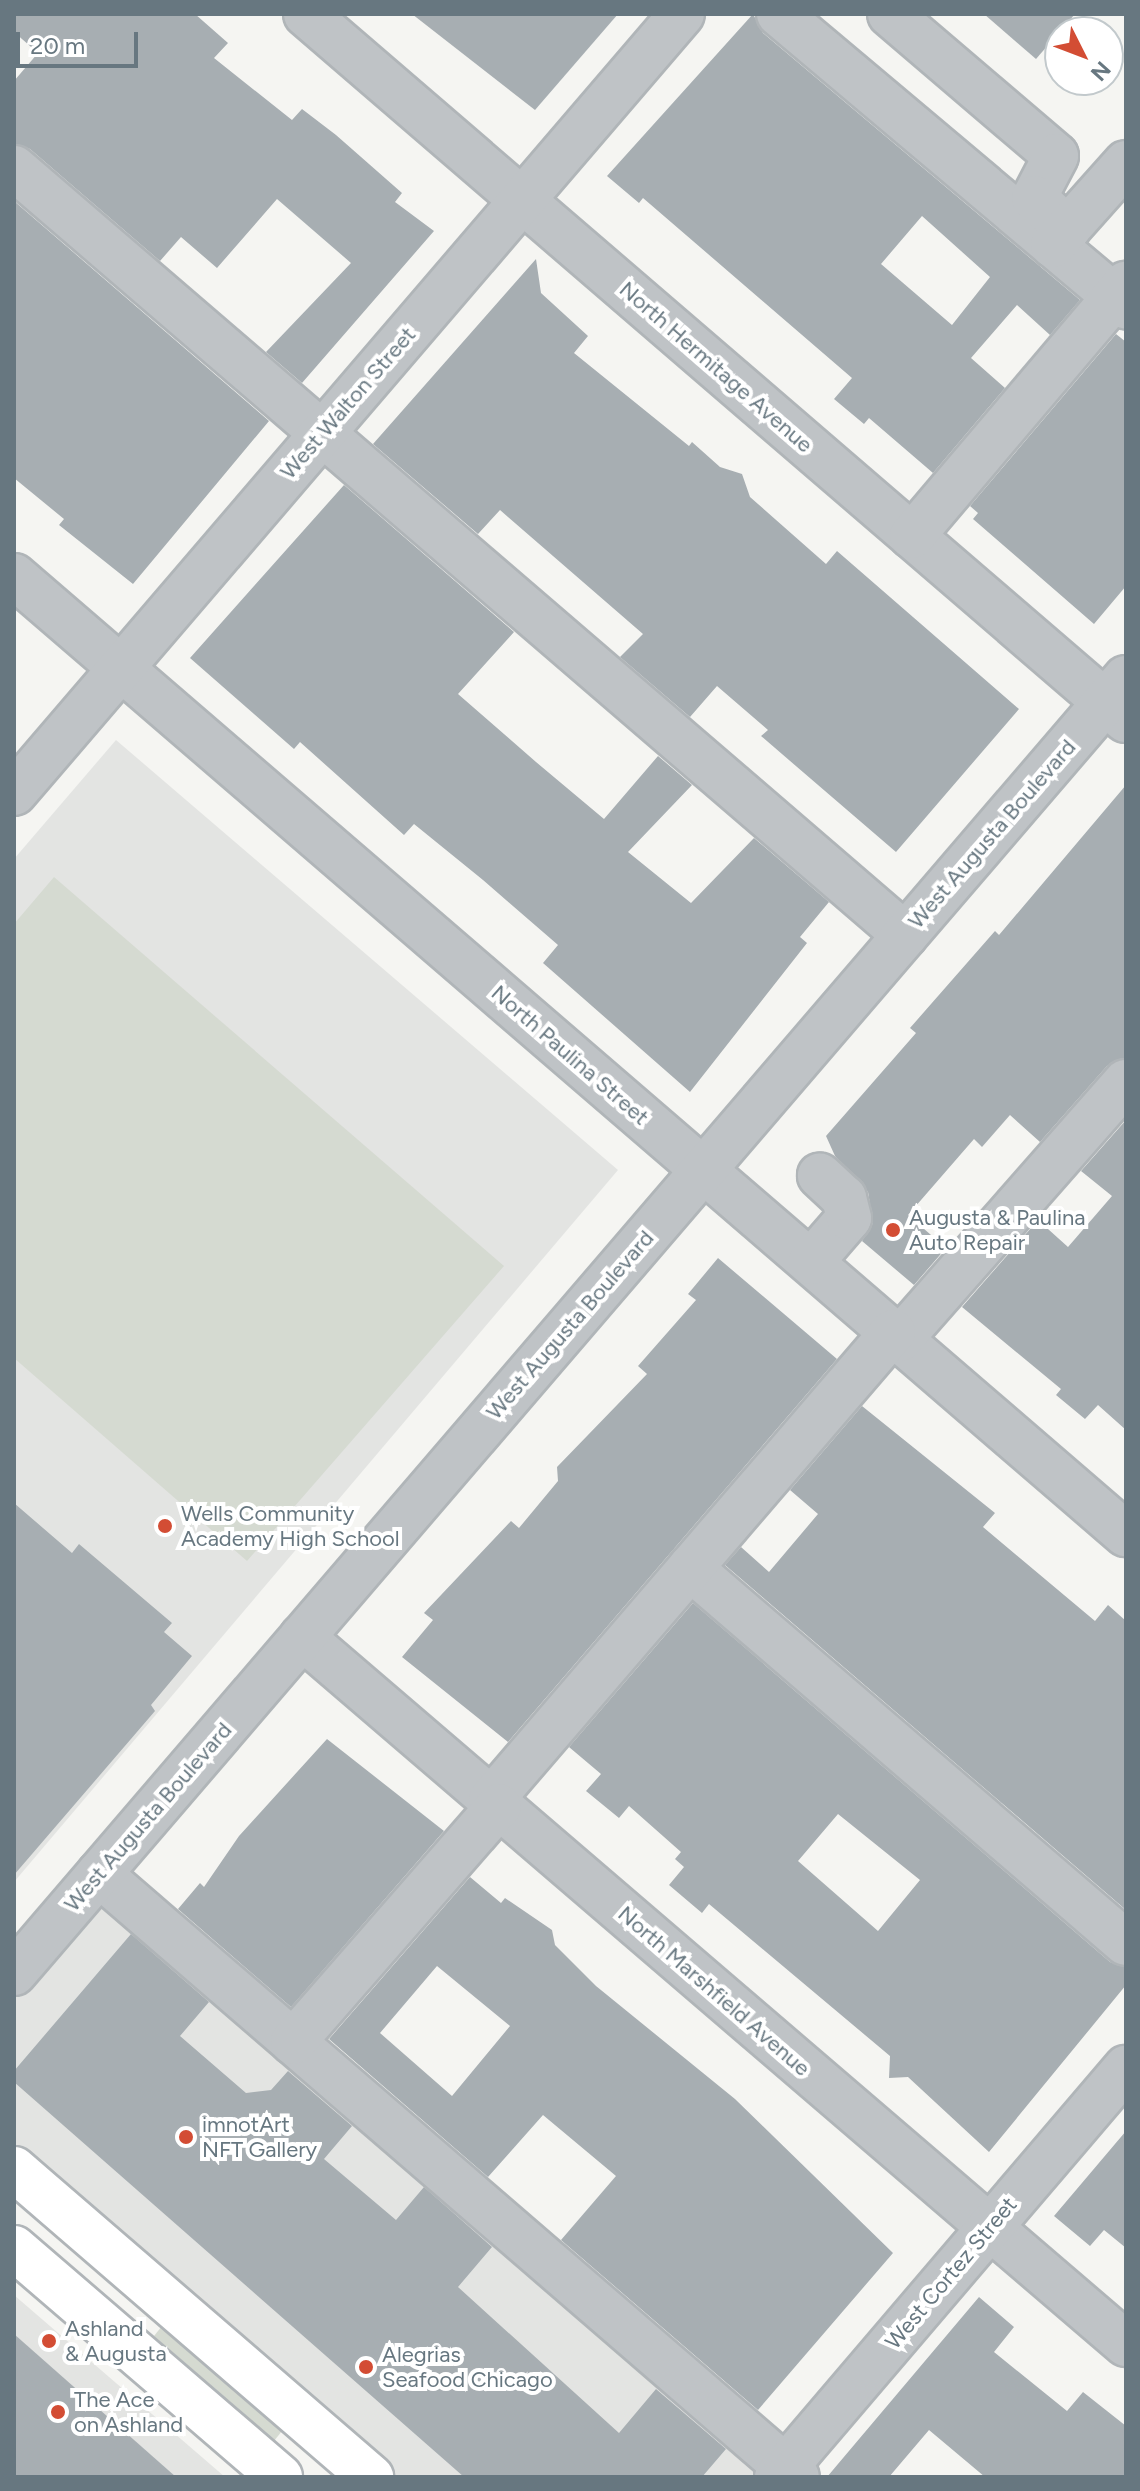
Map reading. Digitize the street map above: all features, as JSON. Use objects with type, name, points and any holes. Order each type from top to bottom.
[{"type":"main road","points":[[14,2169],[371,2477]]},
{"type":"main road","points":[[14,2248],[280,2477]]},
{"type":"street","name":"North Hermitage Avenue","points":[[306,14],[912,536],[1119,700]]},
{"type":"street","name":"West Walton Street","points":[[14,793],[682,14]]},
{"type":"street","points":[[779,14],[1060,237],[1122,295],[912,536]]},
{"type":"street","points":[[890,14],[1056,156],[1034,198],[1060,237]]},
{"type":"street","points":[[1060,237],[1126,163]]},
{"type":"street","points":[[14,168],[905,935]]},
{"type":"street","name":"North Paulina Street","points":[[14,576],[1126,1534]]},
{"type":"street","name":"West Augusta Boulevard","points":[[14,1973],[905,935],[1119,700]]},
{"type":"street","points":[[293,2042],[690,1568],[896,1335],[1119,1103]]},
{"type":"street","points":[[811,1262],[849,1218],[844,1198],[820,1176]]},
{"type":"street","points":[[690,1568],[1126,1943]]},
{"type":"street","name":"North Marshfield Avenue","points":[[302,1637],[1126,2344]]},
{"type":"street","points":[[99,1874],[786,2474]]},
{"type":"street","name":"West Cortez Street","points":[[786,2474],[1126,2068]]},
{"type":"shaded area","name":"Wells Community Academy High School","points":[[116,740],[618,1170],[14,1882],[14,859]]},
{"type":"shaded area","points":[[54,877],[504,1266],[247,1561],[14,1358],[14,924]]},
{"type":"shaded area","points":[[99,1874],[797,2477],[371,2477],[14,2169],[14,1973]]},
{"type":"shaded area","points":[[14,2295],[225,2477],[14,2477]]},
{"type":"shaded area","points":[[162,2326],[282,2431],[274,2441],[154,2336]]},
{"type":"building","points":[[14,14],[195,14],[228,43],[214,58],[292,120],[302,109],[336,135],[402,193],[395,202],[434,231],[302,383],[266,352],[351,263],[277,199],[217,268],[181,237],[160,261],[30,149],[14,144],[14,81],[38,53],[14,32]]},
{"type":"building","points":[[412,14],[618,14],[535,110]]},
{"type":"building","points":[[753,14],[763,33],[1080,300],[1050,335],[1017,305],[971,358],[1005,388],[933,473],[869,418],[864,424],[834,399],[852,378],[643,198],[639,203],[607,176]],"holes":[[[922,216],[990,277],[952,325],[881,264]]]},
{"type":"building","points":[[984,14],[1075,14],[1044,16],[1044,50],[1036,59]]},
{"type":"building","points":[[14,201],[269,421],[133,584],[59,525],[64,519],[14,478]]},
{"type":"building","points":[[536,259],[541,293],[588,336],[574,353],[689,446],[692,442],[720,467],[742,474],[750,497],[826,564],[837,551],[1019,709],[896,852],[761,736],[768,730],[717,686],[690,717],[620,657],[643,634],[500,510],[478,534],[373,444]]},
{"type":"building","points":[[1116,334],[1126,342],[1126,586],[1094,624],[973,519],[978,513],[970,506]]},
{"type":"building","points":[[344,485],[514,632],[458,694],[536,762],[604,819],[658,756],[692,785],[628,852],[691,903],[754,838],[829,902],[800,937],[807,943],[690,1092],[543,963],[558,945],[414,824],[404,835],[300,742],[294,749],[190,658]]},
{"type":"building","points":[[1126,785],[1126,1058],[1107,1066],[1040,1142],[1010,1115],[982,1147],[974,1139],[908,1215],[946,1248],[914,1285],[862,1241],[873,1223],[868,1192],[835,1156],[826,1136],[916,1033],[910,1028],[995,931],[999,935]]},
{"type":"building","points":[[1126,1120],[1126,1430],[1098,1405],[1085,1419],[1056,1395],[1061,1389],[962,1307],[1038,1220],[1068,1247],[1112,1196],[1081,1171]]},
{"type":"building","points":[[718,1258],[837,1359],[508,1742],[402,1657],[433,1620],[424,1613],[511,1521],[519,1528],[558,1481],[557,1467],[647,1374],[638,1366],[696,1300],[688,1294]]},
{"type":"building","points":[[862,1406],[995,1513],[983,1527],[1095,1621],[1108,1605],[1126,1621],[1126,1910],[725,1565],[741,1547],[769,1572],[818,1514],[790,1490]]},
{"type":"building","points":[[14,1503],[72,1553],[79,1544],[172,1623],[164,1632],[192,1656],[151,1705],[155,1711],[14,1875]]},
{"type":"building","points":[[693,1603],[1110,1962],[1126,1967],[1126,1985],[989,2152],[908,2077],[889,2078],[890,2056],[709,1904],[702,1913],[669,1885],[684,1867],[675,1859],[681,1852],[629,1806],[619,1818],[586,1791],[601,1774],[569,1747]],"holes":[[[838,1814],[920,1880],[878,1931],[798,1861]]]},
{"type":"building","points":[[327,1739],[444,1831],[291,2007],[178,1909],[200,1883],[204,1887],[239,1836]]},
{"type":"building","points":[[470,1877],[501,1903],[505,1898],[552,1930],[555,1945],[596,1986],[735,2099],[893,2253],[758,2410],[561,2240],[616,2176],[543,2115],[488,2177],[329,2039]],"holes":[[[437,1966],[510,2026],[452,2096],[380,2033]]]},
{"type":"building","points":[[131,1934],[209,2002],[180,2036],[246,2093],[271,2090],[288,2071],[352,2126],[324,2159],[396,2220],[424,2187],[492,2247],[458,2287],[619,2433],[656,2389],[726,2449],[702,2477],[464,2477],[14,2082],[14,2071]]},
{"type":"building","points":[[1126,2131],[1126,2248],[1104,2230],[1090,2246],[1054,2216]]},
{"type":"building","points":[[979,2297],[1014,2327],[994,2352],[1067,2411],[1083,2392],[1126,2426],[1126,2477],[985,2477],[929,2430],[889,2477],[827,2477]]},
{"type":"building","name":"The Ace on Ashland","points":[[14,2334],[176,2477],[14,2477]]},
{"type":"place","name":"Augusta & Paulina Auto Repair","points":[[893,1230]]},
{"type":"place","name":"Wells Community Academy High School","points":[[165,1526]]},
{"type":"place","name":"imnotArt NFT Gallery","points":[[186,2137]]},
{"type":"place","name":"Ashland & Augusta","points":[[49,2341]]},
{"type":"place","name":"Alegrias Seafood Chicago","points":[[366,2367]]},
{"type":"place","name":"The Ace on Ashland","points":[[58,2412]]}]
